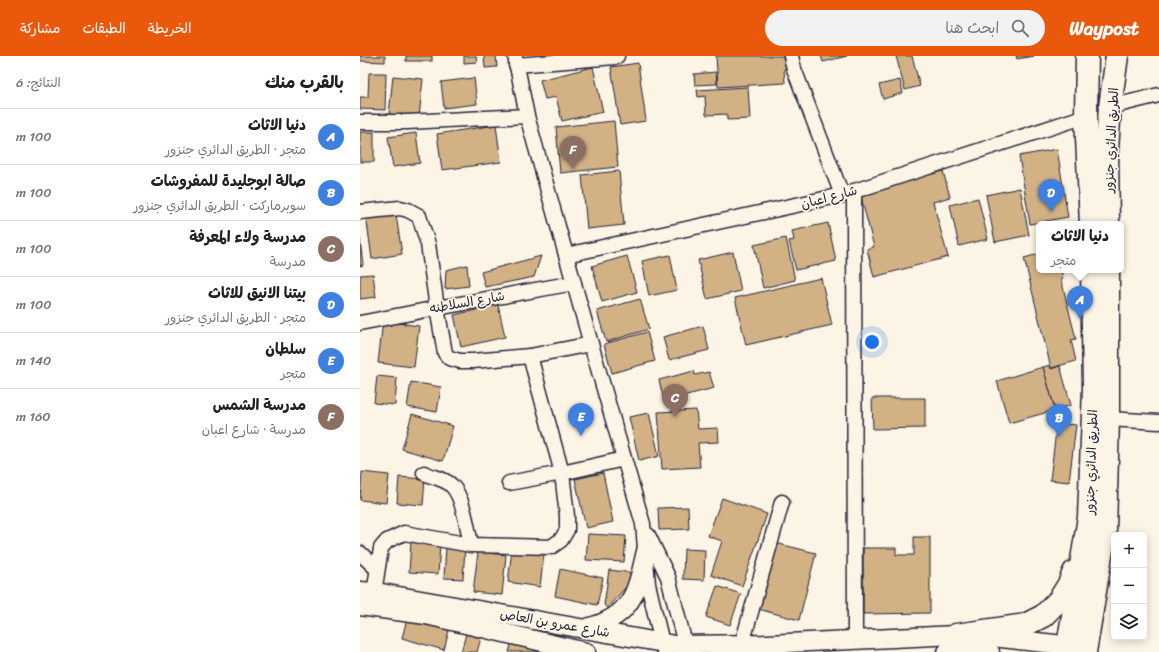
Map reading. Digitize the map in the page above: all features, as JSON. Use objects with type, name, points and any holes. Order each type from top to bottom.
[{"type":"main road","name":"الطريق الدائري جنزور","points":[[1087,56],[1086,116],[1091,221]]},
{"type":"main road","name":"الطريق الدائري جنزور","points":[[1108,221],[1107,150],[1110,107],[1117,56]]},
{"type":"main road","name":"الطريق الدائري جنزور","points":[[1080,650],[1085,543],[1089,517],[1094,388],[1092,273]]},
{"type":"main road","name":"الطريق الدائري جنزور","points":[[1080,650],[1105,531],[1108,419],[1108,273]]},
{"type":"main road","points":[[954,647],[1025,625],[1043,616],[1059,600],[1069,584],[1085,543]]},
{"type":"street","points":[[617,56],[516,61],[527,116],[624,459],[643,524],[668,577],[686,648]]},
{"type":"street","points":[[791,56],[794,69],[848,193],[855,640]]},
{"type":"street","points":[[1110,107],[1159,95]]},
{"type":"street","points":[[360,122],[406,122],[527,116]]},
{"type":"street","name":"شارع اعبان","points":[[566,255],[848,193],[1086,116]]},
{"type":"street","points":[[360,212],[400,208],[408,210],[419,216],[428,244],[445,354],[449,358],[460,361],[472,361],[530,356],[591,344]]},
{"type":"street","name":"شارع السلاطنه","points":[[360,323],[574,283]]},
{"type":"street","points":[[367,592],[377,569],[381,548],[387,541],[404,533],[471,545],[551,547],[561,540],[567,530],[568,516],[562,473],[530,356]]},
{"type":"street","points":[[1108,419],[1159,422]]},
{"type":"street","points":[[509,483],[624,459]]},
{"type":"street","points":[[424,473],[453,486],[461,501],[471,545]]},
{"type":"street","points":[[742,644],[782,502]]},
{"type":"street","points":[[643,524],[648,584],[664,647]]},
{"type":"street","points":[[585,628],[605,622],[620,612],[632,598],[638,586],[646,551]]},
{"type":"street","points":[[360,553],[377,569]]},
{"type":"street","name":"شارع عمرو بن العاص","points":[[367,592],[585,628],[664,647],[675,645],[686,648],[742,644],[855,640],[954,647],[983,636],[1080,650]]},
{"type":"street","points":[[360,606],[426,615],[586,652]]},
{"type":"street","points":[[954,647],[990,652]]},
{"type":"building","points":[[360,56],[385,56],[385,62],[360,61]]},
{"type":"building","points":[[406,56],[432,56],[432,61],[406,61]]},
{"type":"building","points":[[464,56],[476,56],[477,62],[464,63]]},
{"type":"building","points":[[484,56],[496,56],[497,67],[485,68]]},
{"type":"building","points":[[716,56],[787,56],[788,68],[784,69],[785,83],[718,87]]},
{"type":"building","points":[[821,56],[847,56],[823,62]]},
{"type":"building","points":[[896,56],[912,56],[920,86],[905,90]]},
{"type":"building","points":[[1016,56],[1034,56],[1017,59]]},
{"type":"building","points":[[638,63],[646,121],[620,125],[611,67]]},
{"type":"building","points":[[593,67],[603,112],[562,121],[556,97],[545,99],[540,80]]},
{"type":"building","points":[[716,72],[717,84],[695,85],[694,74]]},
{"type":"building","points":[[369,73],[386,73],[385,110],[360,109],[360,97],[368,97]]},
{"type":"building","points":[[393,76],[423,79],[419,117],[389,114]]},
{"type":"building","points":[[474,78],[477,104],[444,108],[441,82]]},
{"type":"building","points":[[900,80],[903,93],[883,99],[879,85]]},
{"type":"building","points":[[748,87],[750,119],[727,120],[727,114],[706,115],[705,96],[698,97],[697,90]]},
{"type":"building","points":[[614,121],[618,167],[560,173],[556,127]]},
{"type":"building","points":[[496,125],[501,162],[442,170],[437,134]]},
{"type":"building","points":[[360,132],[374,132],[374,162],[360,162]]},
{"type":"building","points":[[416,133],[420,163],[393,167],[388,137]]},
{"type":"building","points":[[1057,149],[1068,217],[1046,221],[1036,221],[1036,223],[1030,224],[1019,156]]},
{"type":"building","points":[[619,171],[624,225],[587,229],[582,175]]},
{"type":"building","points":[[943,171],[950,197],[933,202],[948,257],[874,277],[867,249],[874,247],[860,193]]},
{"type":"building","points":[[1020,188],[1029,235],[995,242],[986,195]]},
{"type":"building","points":[[978,198],[988,239],[959,246],[950,205]]},
{"type":"building","points":[[383,213],[383,217],[396,215],[402,254],[372,259],[366,215]]},
{"type":"building","points":[[828,223],[836,261],[796,270],[789,241],[794,240],[792,231]]},
{"type":"building","points":[[786,238],[795,280],[763,288],[754,245]]},
{"type":"building","points":[[360,239],[363,265],[360,266]]},
{"type":"building","points":[[733,252],[741,291],[707,299],[698,260]]},
{"type":"building","points":[[670,255],[677,290],[649,296],[642,261]]},
{"type":"building","points":[[1036,255],[1036,273],[1062,273],[1063,278],[1061,279],[1076,339],[1071,340],[1076,361],[1051,368],[1024,258]]},
{"type":"building","points":[[541,256],[534,277],[485,287],[481,272]]},
{"type":"building","points":[[627,256],[637,292],[602,302],[592,266]]},
{"type":"building","points":[[467,265],[469,286],[445,289],[446,270]]},
{"type":"building","points":[[373,274],[376,297],[360,299],[360,275]]},
{"type":"building","points":[[821,278],[832,325],[746,345],[735,298]]},
{"type":"building","points":[[640,299],[649,329],[606,342],[597,311]]},
{"type":"building","points":[[498,305],[505,337],[461,347],[454,315]]},
{"type":"building","points":[[383,321],[419,326],[414,367],[378,363]]},
{"type":"building","points":[[703,326],[709,350],[669,360],[663,337]]},
{"type":"building","points":[[647,332],[655,361],[612,373],[604,344]]},
{"type":"building","points":[[1050,365],[1051,369],[1060,366],[1071,405],[1055,410],[1043,367]]},
{"type":"building","points":[[1043,367],[1055,410],[1009,423],[997,381]]},
{"type":"building","points":[[694,371],[695,375],[709,372],[714,388],[664,401],[659,380]]},
{"type":"building","points":[[377,376],[397,378],[395,405],[374,403]]},
{"type":"building","points":[[411,382],[441,387],[437,412],[407,407]]},
{"type":"building","points":[[872,398],[925,398],[925,428],[873,429]]},
{"type":"building","points":[[696,410],[698,429],[718,428],[719,442],[698,443],[700,467],[662,469],[658,412]]},
{"type":"building","points":[[649,413],[659,456],[639,461],[629,417]]},
{"type":"building","points":[[412,414],[453,426],[443,461],[402,449]]},
{"type":"building","points":[[1057,423],[1076,425],[1069,482],[1050,480]]},
{"type":"building","points":[[362,472],[389,475],[386,503],[360,500]]},
{"type":"building","points":[[603,473],[613,522],[586,528],[575,479]]},
{"type":"building","points":[[399,477],[425,479],[423,505],[397,503]]},
{"type":"building","points":[[722,498],[767,514],[742,586],[711,575],[722,541],[708,536]]},
{"type":"building","points":[[688,507],[689,529],[659,530],[658,508]]},
{"type":"building","points":[[588,534],[626,536],[624,562],[586,560]]},
{"type":"building","points":[[914,537],[930,537],[930,613],[863,614],[863,548],[896,548],[896,555],[914,555]]},
{"type":"building","points":[[411,542],[440,544],[438,574],[409,572]]},
{"type":"building","points":[[775,543],[816,553],[799,620],[758,609]]},
{"type":"building","points":[[446,547],[465,548],[463,579],[444,578]]},
{"type":"building","points":[[684,549],[705,550],[704,580],[683,579]]},
{"type":"building","points":[[512,550],[544,553],[540,587],[508,582]]},
{"type":"building","points":[[478,552],[506,555],[502,595],[473,592]]},
{"type":"building","points":[[560,569],[603,578],[597,605],[555,596]]},
{"type":"building","points":[[609,570],[633,573],[636,576],[607,608],[604,605]]},
{"type":"building","points":[[717,586],[741,594],[730,625],[706,617]]},
{"type":"building","points":[[407,619],[449,630],[444,650],[402,638]]},
{"type":"building","points":[[466,634],[481,638],[477,652],[461,652]]},
{"type":"building","points":[[512,641],[542,649],[541,652],[509,652]]},
{"type":"place","name":"مدرسة الشمس","points":[[573,169]]},
{"type":"place","name":"بيتنا الانيق للاثاث","points":[[1051,212]]},
{"type":"place","name":"دنيا الاثاث","points":[[1080,319]]},
{"type":"place","name":"مدرسة ولاء المعرفة","points":[[675,417]]},
{"type":"place","name":"سلطان","points":[[581,436]]},
{"type":"place","name":"صالة ابوجليدة للمفروشات","points":[[1059,437]]}]
